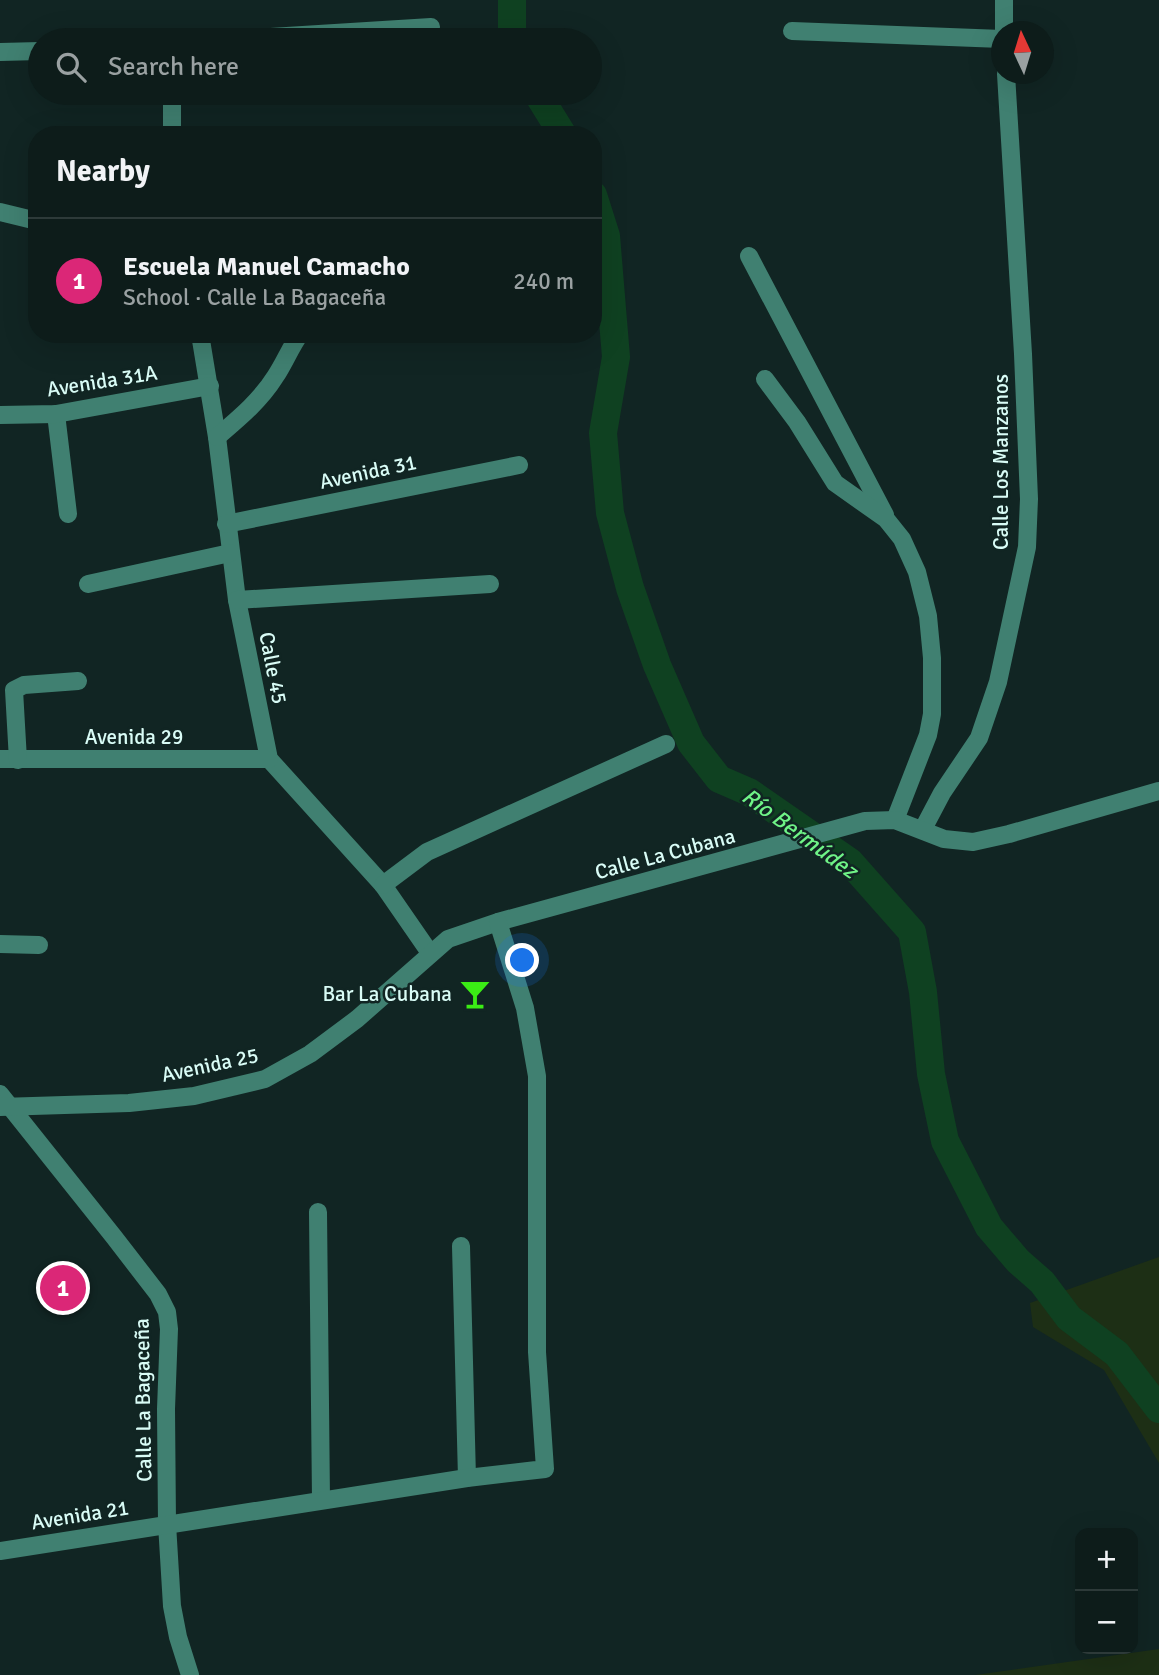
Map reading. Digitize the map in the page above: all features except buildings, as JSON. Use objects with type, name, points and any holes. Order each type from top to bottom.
[{"type":"street","points":[[1004,0],[1004,21]]},
{"type":"street","points":[[415,28],[431,27]]},
{"type":"street","points":[[792,30],[991,39]]},
{"type":"street","points":[[0,52],[28,51]]},
{"type":"street","name":"Calle Los Manzanos","points":[[923,829],[942,793],[979,737],[998,682],[1027,547],[1023,354],[1007,84]]},
{"type":"street","points":[[172,105],[172,126]]},
{"type":"street","points":[[0,212],[28,219]]},
{"type":"street","points":[[749,256],[886,519],[902,539],[918,572],[928,616],[932,658],[932,713],[928,735],[895,820]]},
{"type":"street","name":"Calle 45","points":[[202,343],[218,437],[226,524],[237,600],[269,759]]},
{"type":"street","points":[[218,437],[246,413],[276,377],[294,343]]},
{"type":"street","points":[[765,379],[797,422],[835,483],[886,519]]},
{"type":"street","name":"Avenida 31A","points":[[0,415],[56,414],[210,386]]},
{"type":"street","points":[[56,414],[68,514]]},
{"type":"street","name":"Avenida 31","points":[[226,524],[519,465]]},
{"type":"street","points":[[88,584],[230,553]]},
{"type":"street","points":[[237,600],[490,584]]},
{"type":"street","points":[[18,760],[14,690],[24,685],[78,681]]},
{"type":"street","points":[[383,885],[427,852],[666,744]]},
{"type":"street","points":[[269,759],[383,885],[430,953]]},
{"type":"street","name":"Avenida 29","points":[[0,760],[269,759]]},
{"type":"street","name":"Calle La Cubana","points":[[430,953],[448,939],[498,922],[865,821],[895,820],[944,839],[973,842],[1009,835],[1159,791]]},
{"type":"street","name":"Avenida 21","points":[[0,1551],[467,1478],[545,1469],[537,1352],[537,1076],[525,1008],[498,922]]},
{"type":"street","points":[[0,944],[39,946]]},
{"type":"street","name":"Avenida 25","points":[[4,1102],[129,1103],[194,1096],[265,1079],[310,1055],[357,1019],[430,953]]},
{"type":"street","name":"Calle La Bagaceña","points":[[4,1102],[158,1294],[167,1312],[167,1524],[172,1606],[190,1675]]},
{"type":"street","points":[[318,1212],[321,1500]]},
{"type":"street","points":[[461,1246],[467,1478]]},
{"type":"green space","points":[[1159,1257],[1159,1463],[1104,1370],[1033,1327],[1030,1303]]},
{"type":"green space","points":[[1159,1649],[1159,1675],[975,1675],[1138,1654]]},
{"type":"waterway","name":"Río Bermúdez","points":[[512,0],[512,28]]},
{"type":"waterway","name":"Río Bermúdez","points":[[544,105],[557,126]]},
{"type":"waterway","name":"Río Bermúdez","points":[[602,223],[606,236],[616,357],[603,433],[610,513],[630,588],[657,665],[691,743],[719,779],[749,792],[850,862],[912,932],[923,992],[931,1074],[945,1141],[989,1227],[1018,1261],[1042,1282],[1069,1318],[1117,1354],[1159,1409]]},
{"type":"place","name":"Bar La Cubana","points":[[475,994]]},
{"type":"place","name":"Escuela Manuel Camacho","points":[[63,1288]]}]
